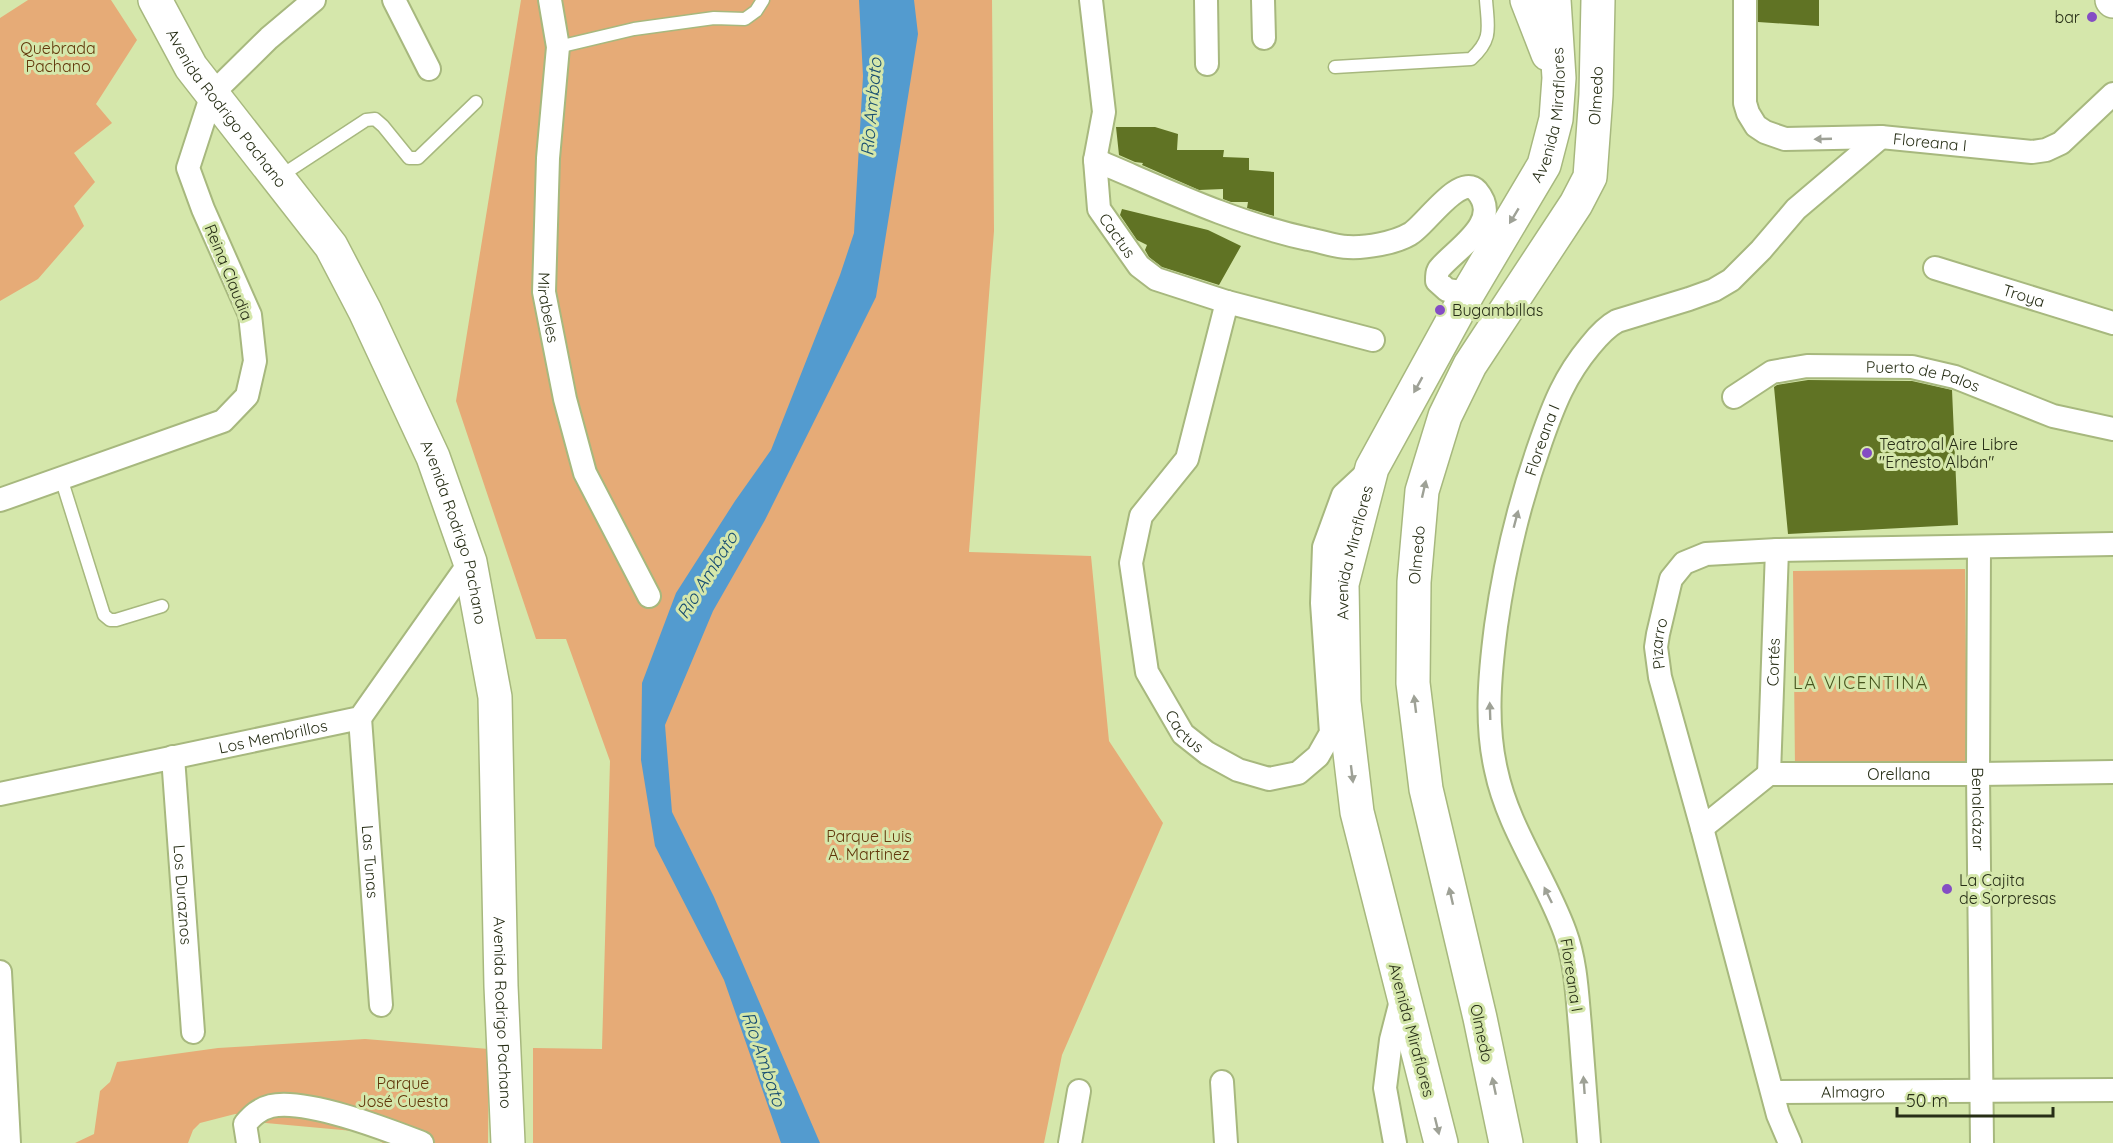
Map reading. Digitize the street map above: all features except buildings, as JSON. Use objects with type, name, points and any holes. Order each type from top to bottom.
[{"type":"main road","name":"Avenida Rodrigo Pachano","points":[[155,0],[191,67],[331,246],[365,311],[433,457],[470,562],[495,697],[501,986],[508,1143]]},
{"type":"main road","points":[[1527,0],[1545,49],[1560,78]]},
{"type":"main road","name":"Avenida Miraflores","points":[[1441,1143],[1357,812],[1344,702],[1342,584],[1372,468],[1468,293],[1545,165],[1556,119],[1560,78],[1554,0]]},
{"type":"main road","name":"Olmedo","points":[[1506,1143],[1480,1018],[1426,789],[1413,683],[1414,582],[1422,491],[1445,416],[1470,364],[1576,204],[1590,177],[1596,95],[1598,0]]},
{"type":"street","name":"Reina Claudia","points":[[0,500],[223,421],[247,396],[255,361],[250,315],[188,168],[212,94],[269,38],[314,0]]},
{"type":"street","points":[[394,0],[429,69]]},
{"type":"street","name":"Mirabeles","points":[[550,0],[558,48],[548,158],[544,292],[565,399],[585,473],[649,596]]},
{"type":"street","name":"Cactus","points":[[1091,0],[1104,112],[1095,160],[1099,209],[1139,266],[1156,279],[1227,302],[1373,340]]},
{"type":"street","points":[[1206,0],[1207,64]]},
{"type":"street","points":[[1263,0],[1264,38]]},
{"type":"street","points":[[1745,0],[1744,92],[1748,113],[1756,126],[1774,136],[1796,140],[1881,137]]},
{"type":"street","name":"Floreana I","points":[[1589,1143],[1572,954],[1560,921],[1511,818],[1496,770],[1489,709],[1490,679],[1499,604],[1512,535],[1525,484],[1561,388],[1581,357],[1607,327],[1617,321],[1714,290],[1731,280],[1761,250],[1796,209],[1881,137],[2016,151],[2046,150],[2054,148],[2071,136],[2113,94]]},
{"type":"street","points":[[1095,160],[1191,201],[1270,230],[1348,247],[1397,241],[1413,233],[1451,194],[1464,187],[1474,188],[1479,193],[1485,207],[1483,220],[1468,243],[1438,270],[1437,280],[1447,290],[1468,293]]},
{"type":"street","name":"Troya","points":[[1935,268],[2113,323]]},
{"type":"street","name":"Cactus","points":[[1227,302],[1187,459],[1141,516],[1131,563],[1147,672],[1183,734],[1207,753],[1238,770],[1269,779],[1298,773],[1318,756],[1331,733],[1322,603],[1324,547],[1343,495],[1372,468]]},
{"type":"street","name":"Puerto de Palos","points":[[1734,397],[1772,372],[1807,366],[1912,367],[1964,380],[2053,416],[2113,429]]},
{"type":"street","name":"Pizarro","points":[[1790,1143],[1783,1130],[1657,662],[1658,634],[1668,586],[1679,568],[1696,557],[1706,554],[1777,550],[2113,544]]},
{"type":"street","name":"Benalcázar","points":[[1979,548],[1978,774],[1982,1143]]},
{"type":"street","name":"Cortés","points":[[1769,774],[1777,550]]},
{"type":"street","points":[[360,718],[470,562]]},
{"type":"street","name":"Los Membrillos","points":[[0,794],[360,718]]},
{"type":"street","name":"Las Tunas","points":[[360,718],[381,1005]]},
{"type":"street","name":"Los Duraznos","points":[[173,758],[193,1032]]},
{"type":"street","name":"Orellana","points":[[1769,774],[2113,772]]},
{"type":"street","points":[[1702,828],[1769,774]]},
{"type":"street","points":[[0,972],[9,1143]]},
{"type":"street","points":[[1395,1143],[1385,1088],[1391,1040],[1402,993]]},
{"type":"street","points":[[1222,1082],[1226,1143]]},
{"type":"street","name":"Almagro","points":[[1773,1092],[2113,1090]]},
{"type":"street","points":[[1070,1143],[1079,1092]]},
{"type":"street","points":[[246,1134],[254,1113],[271,1106],[298,1106],[374,1124],[422,1143]]},
{"type":"lane","points":[[558,48],[634,29],[714,18],[745,19],[756,11],[763,0]]},
{"type":"lane","points":[[1335,67],[1470,60],[1484,47],[1489,34],[1486,0]]},
{"type":"lane","points":[[278,178],[366,120],[375,119],[409,158],[418,158],[476,102]]},
{"type":"lane","points":[[61,478],[104,615],[110,620],[116,620],[162,606]]},
{"type":"green space","name":"Quebrada Pachano","points":[[28,0],[111,0],[137,40],[96,104],[112,123],[74,153],[95,182],[74,206],[84,226],[38,279],[0,301],[0,18]]},
{"type":"green space","name":"Parque Luis A. Martinez","points":[[521,0],[992,0],[994,231],[969,552],[1091,556],[1109,741],[1163,823],[1062,1055],[1044,1143],[533,1143],[533,1048],[602,1049],[610,761],[566,639],[536,639],[456,401]]},
{"type":"green space","points":[[1965,569],[1967,766],[1795,768],[1793,571]]},
{"type":"green space","name":"Parque José Cuesta","points":[[365,1039],[489,1049],[488,1143],[383,1143],[364,1132],[255,1122],[243,1114],[235,1114],[200,1123],[193,1130],[188,1143],[75,1143],[94,1134],[100,1091],[110,1082],[117,1062],[218,1048]]},
{"type":"water","name":"Río Ambato","points":[[859,0],[914,0],[918,34],[876,297],[765,520],[713,611],[665,725],[672,812],[714,897],[820,1143],[781,1143],[724,980],[655,846],[641,760],[642,683],[676,593],[771,450],[840,275],[854,233],[863,76]]},
{"type":"place","name":"bar","points":[[2092,17]]},
{"type":"place","name":"Bugambillas","points":[[1440,310]]},
{"type":"place","name":"Teatro al Aire Libre \"Ernesto Albán\"","points":[[1867,453]]},
{"type":"place","name":"La Cajita de Sorpresas","points":[[1947,889]]},
{"type":"district","name":"LA VICENTINA","points":[[1861,682]]}]
